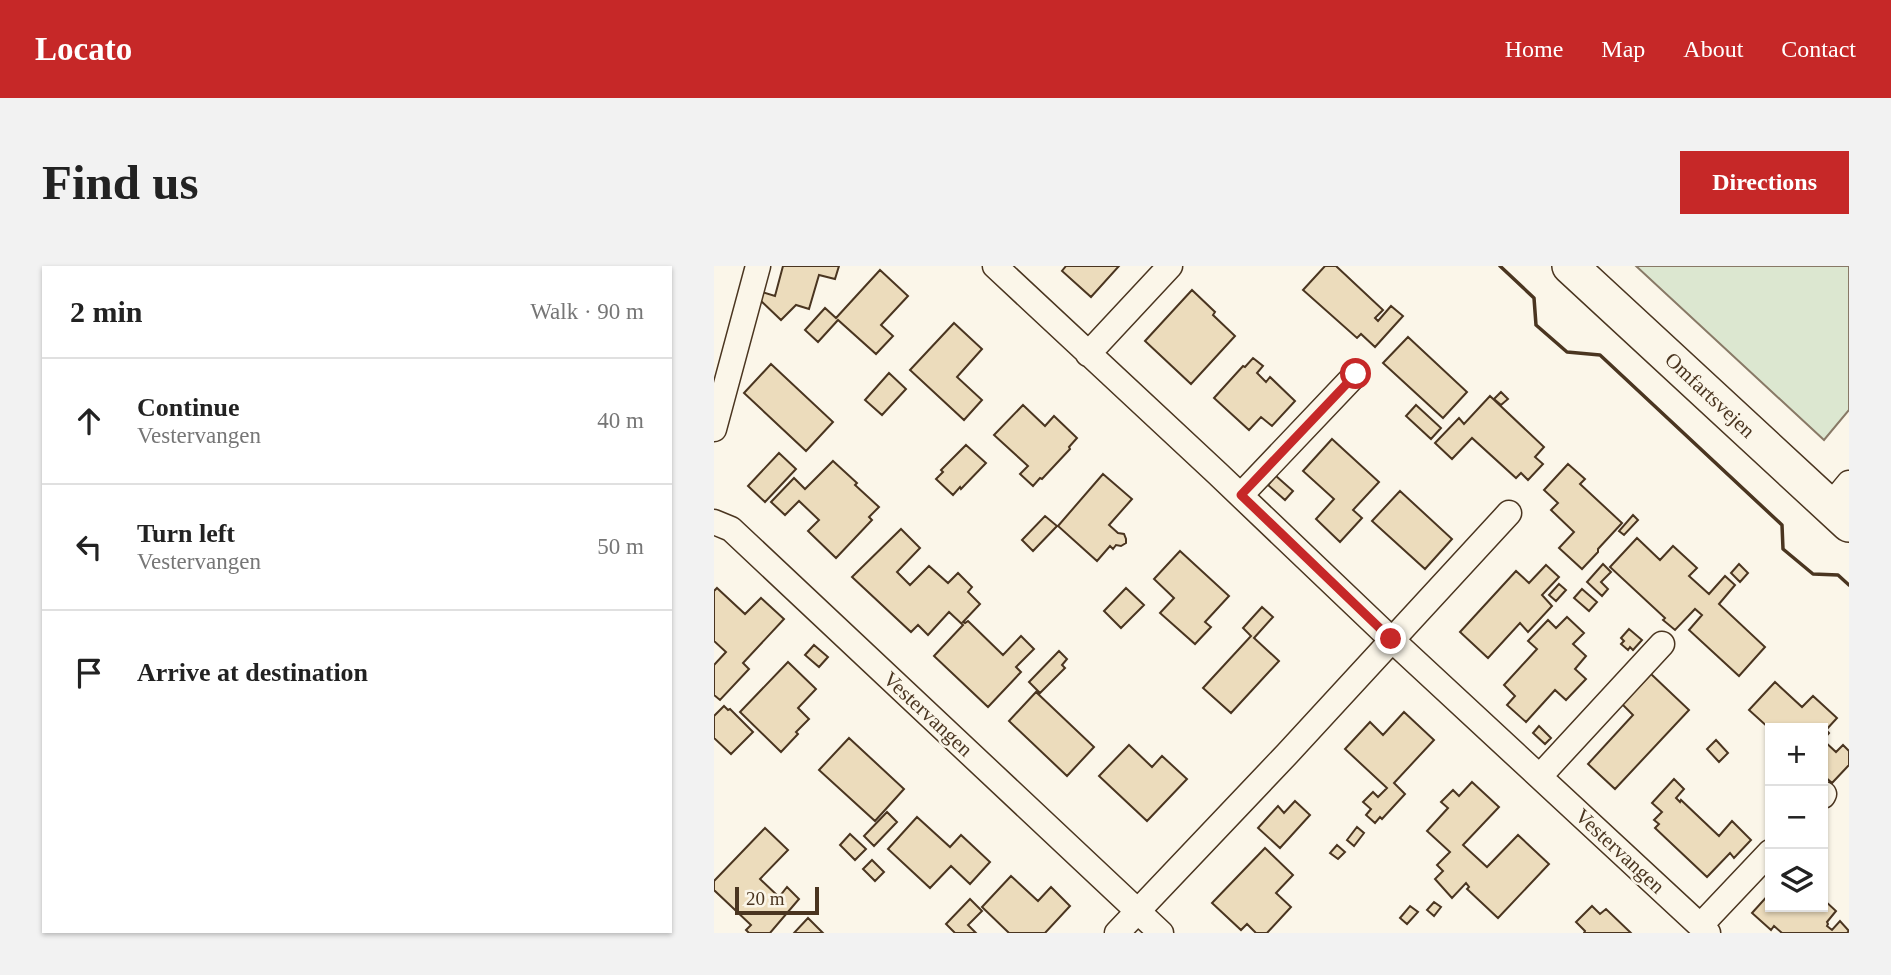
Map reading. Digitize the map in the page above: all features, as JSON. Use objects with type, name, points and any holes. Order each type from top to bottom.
[{"type":"main road","name":"Omfartsvejen","points":[[1570,266],[1843,504]]},
{"type":"street","points":[[714,429],[758,266]]},
{"type":"street","name":"Vestervangen","points":[[995,266],[1704,929],[1765,858]]},
{"type":"street","points":[[1088,354],[1170,266]]},
{"type":"street","points":[[1241,495],[1356,374]]},
{"type":"street","points":[[1117,933],[1287,754],[1508,513]]},
{"type":"street","name":"Vestervangen","points":[[714,522],[731,529],[1161,933]]},
{"type":"street","points":[[1540,776],[1662,644]]},
{"type":"green space","points":[[1636,266],[1849,266],[1849,410],[1824,440]]},
{"type":"building","points":[[783,266],[839,266],[835,279],[819,275],[809,309],[796,305],[781,320],[760,300],[762,292],[775,296]]},
{"type":"building","points":[[1066,266],[1119,266],[1091,297],[1062,271]]},
{"type":"building","points":[[1325,266],[1336,266],[1383,310],[1375,318],[1378,321],[1391,306],[1403,316],[1375,347],[1361,334],[1357,338],[1303,290]]},
{"type":"building","points":[[880,270],[908,296],[881,325],[893,336],[876,354],[838,320],[818,342],[805,330],[825,308],[836,318]]},
{"type":"building","points":[[1192,290],[1235,336],[1191,384],[1145,341]]},
{"type":"building","points":[[954,323],[982,349],[957,377],[982,400],[964,420],[910,370]]},
{"type":"building","points":[[1408,337],[1467,392],[1443,418],[1383,363]]},
{"type":"building","points":[[1253,358],[1263,366],[1257,373],[1266,382],[1270,377],[1295,401],[1272,426],[1261,417],[1249,430],[1214,398]]},
{"type":"building","points":[[771,364],[833,422],[806,451],[744,393]]},
{"type":"building","points":[[889,373],[906,389],[882,415],[865,400]]},
{"type":"building","points":[[1501,392],[1508,399],[1501,405],[1494,399]]},
{"type":"building","points":[[1490,396],[1544,447],[1535,457],[1543,464],[1528,480],[1521,473],[1516,478],[1472,438],[1452,459],[1435,443],[1459,418],[1464,424]]},
{"type":"building","points":[[1023,405],[1045,426],[1054,416],[1077,438],[1070,449],[1033,486],[1020,474],[1028,466],[994,435]]},
{"type":"building","points":[[1416,405],[1441,428],[1431,439],[1406,416]]},
{"type":"building","points":[[1332,439],[1379,482],[1353,510],[1362,518],[1340,542],[1316,519],[1334,499],[1303,471]]},
{"type":"building","points":[[966,445],[986,463],[953,495],[936,479],[943,472],[941,470]]},
{"type":"building","points":[[779,453],[796,469],[765,502],[748,486]]},
{"type":"building","points":[[833,461],[879,507],[869,517],[872,520],[836,558],[808,531],[819,520],[799,501],[785,515],[771,502],[794,478],[805,489]]},
{"type":"building","points":[[1568,464],[1585,479],[1580,484],[1622,523],[1582,569],[1559,548],[1574,532],[1551,510],[1558,503],[1544,490]]},
{"type":"building","points":[[1103,474],[1132,499],[1109,525],[1118,533],[1124,534],[1126,543],[1116,545],[1113,549],[1110,546],[1097,561],[1058,526]]},
{"type":"building","points":[[1276,476],[1293,491],[1285,500],[1268,485]]},
{"type":"building","points":[[1400,491],[1452,539],[1425,569],[1372,521]]},
{"type":"building","points":[[1633,515],[1638,520],[1624,535],[1619,531]]},
{"type":"building","points":[[1045,516],[1057,526],[1033,551],[1022,540]]},
{"type":"building","points":[[901,529],[920,548],[897,572],[910,585],[929,566],[948,583],[958,573],[972,587],[968,592],[980,604],[963,622],[968,621],[1003,655],[1021,636],[1034,649],[1016,667],[1021,672],[988,707],[934,656],[963,625],[949,612],[928,635],[918,625],[911,632],[852,577]]},
{"type":"building","points":[[1637,538],[1660,560],[1673,546],[1697,568],[1689,576],[1709,594],[1725,576],[1735,585],[1719,604],[1765,647],[1739,676],[1689,630],[1702,615],[1695,609],[1675,630],[1610,567]]},
{"type":"building","points":[[1180,551],[1229,596],[1205,622],[1211,627],[1195,644],[1160,613],[1174,598],[1154,579]]},
{"type":"building","points":[[1603,564],[1611,572],[1601,582],[1608,589],[1602,596],[1587,582]]},
{"type":"building","points":[[1739,564],[1748,573],[1740,582],[1731,573]]},
{"type":"building","points":[[1546,565],[1559,577],[1542,595],[1552,606],[1528,632],[1520,623],[1488,658],[1460,632],[1516,571],[1529,583]]},
{"type":"building","points":[[1559,584],[1566,590],[1556,601],[1549,595]]},
{"type":"building","points":[[717,588],[745,614],[761,598],[784,619],[743,663],[749,669],[720,700],[714,695],[714,665],[726,652],[714,641],[714,591]]},
{"type":"building","points":[[1126,588],[1144,605],[1121,628],[1104,611]]},
{"type":"building","points":[[1582,589],[1597,602],[1589,611],[1574,598]]},
{"type":"building","points":[[1262,607],[1273,617],[1254,638],[1279,661],[1231,713],[1203,688],[1251,636],[1243,628]]},
{"type":"building","points":[[1567,617],[1584,633],[1573,644],[1586,656],[1575,669],[1586,679],[1566,700],[1555,690],[1526,722],[1507,705],[1515,696],[1504,685],[1537,649],[1528,641],[1548,620],[1556,628]]},
{"type":"building","points":[[1629,629],[1642,640],[1633,650],[1630,647],[1628,650],[1621,644],[1624,641],[1621,638]]},
{"type":"building","points":[[814,645],[828,657],[819,667],[805,655]]},
{"type":"building","points":[[1059,651],[1067,659],[1062,665],[1065,668],[1040,693],[1029,682]]},
{"type":"building","points":[[788,662],[816,689],[798,708],[809,719],[781,752],[740,712]]},
{"type":"building","points":[[1651,674],[1689,710],[1615,789],[1588,764],[1633,715],[1622,704]]},
{"type":"building","points":[[1775,682],[1802,707],[1813,696],[1837,718],[1828,728],[1828,723],[1765,724],[1749,710]]},
{"type":"building","points":[[1036,692],[1094,747],[1067,776],[1009,721]]},
{"type":"building","points":[[724,706],[753,732],[731,754],[714,738],[714,716]]},
{"type":"building","points":[[1404,712],[1434,740],[1394,783],[1405,794],[1375,823],[1366,815],[1371,809],[1363,802],[1373,792],[1378,797],[1387,788],[1345,749],[1370,722],[1383,735]]},
{"type":"building","points":[[1539,726],[1551,738],[1545,744],[1533,733]]},
{"type":"building","points":[[849,738],[904,789],[875,821],[819,770]]},
{"type":"building","points":[[1716,740],[1728,753],[1719,762],[1707,749]]},
{"type":"building","points":[[1129,745],[1152,767],[1162,756],[1187,779],[1147,821],[1099,776]]},
{"type":"building","points":[[1828,745],[1836,752],[1843,745],[1849,751],[1849,765],[1832,783],[1828,779]]},
{"type":"building","points":[[1674,779],[1684,789],[1676,798],[1719,836],[1732,821],[1751,840],[1734,858],[1730,853],[1707,877],[1655,828],[1659,824],[1654,820],[1662,812],[1652,803]]},
{"type":"building","points":[[1472,782],[1499,807],[1463,845],[1487,867],[1518,835],[1549,864],[1498,918],[1467,889],[1469,887],[1466,883],[1452,898],[1435,879],[1443,871],[1437,865],[1450,852],[1427,831],[1448,808],[1441,802],[1453,790],[1459,796]]},
{"type":"building","points":[[1295,801],[1310,815],[1280,848],[1258,828],[1278,806],[1284,813]]},
{"type":"building","points":[[887,812],[897,822],[874,846],[864,836]]},
{"type":"building","points":[[917,817],[950,847],[961,835],[990,862],[970,884],[951,866],[930,888],[888,849]]},
{"type":"building","points":[[1357,827],[1364,833],[1354,846],[1347,840]]},
{"type":"building","points":[[765,828],[788,850],[760,879],[779,897],[787,887],[799,899],[770,933],[749,933],[746,930],[751,925],[714,890],[714,881]]},
{"type":"building","points":[[850,834],[866,849],[855,860],[840,845]]},
{"type":"building","points":[[1337,845],[1345,852],[1338,859],[1330,853]]},
{"type":"building","points":[[1265,848],[1293,875],[1276,893],[1291,907],[1267,933],[1256,933],[1247,924],[1241,930],[1212,903]]},
{"type":"building","points":[[872,860],[884,872],[875,881],[863,869]]},
{"type":"building","points":[[1011,876],[1038,901],[1051,887],[1070,906],[1045,933],[1009,933],[982,907]]},
{"type":"building","points":[[970,899],[982,911],[968,925],[976,933],[955,933],[946,924]]},
{"type":"building","points":[[1765,899],[1765,912],[1828,912],[1828,904],[1836,911],[1827,926],[1832,930],[1840,921],[1849,931],[1782,933],[1774,926],[1771,930],[1752,913]]},
{"type":"building","points":[[1434,902],[1441,907],[1434,916],[1427,910]]},
{"type":"building","points":[[1410,906],[1418,912],[1407,924],[1400,918]]},
{"type":"building","points":[[1592,906],[1600,914],[1606,909],[1631,933],[1584,933],[1576,922]]},
{"type":"building","points":[[808,918],[823,933],[794,933]]},
{"type":"wall","points":[[1500,266],[1534,298],[1536,325],[1567,352],[1600,355],[1782,525],[1783,549],[1813,574],[1838,575],[1849,585]]},
{"type":"route","points":[[1356,374],[1241,495],[1391,639]]}]
